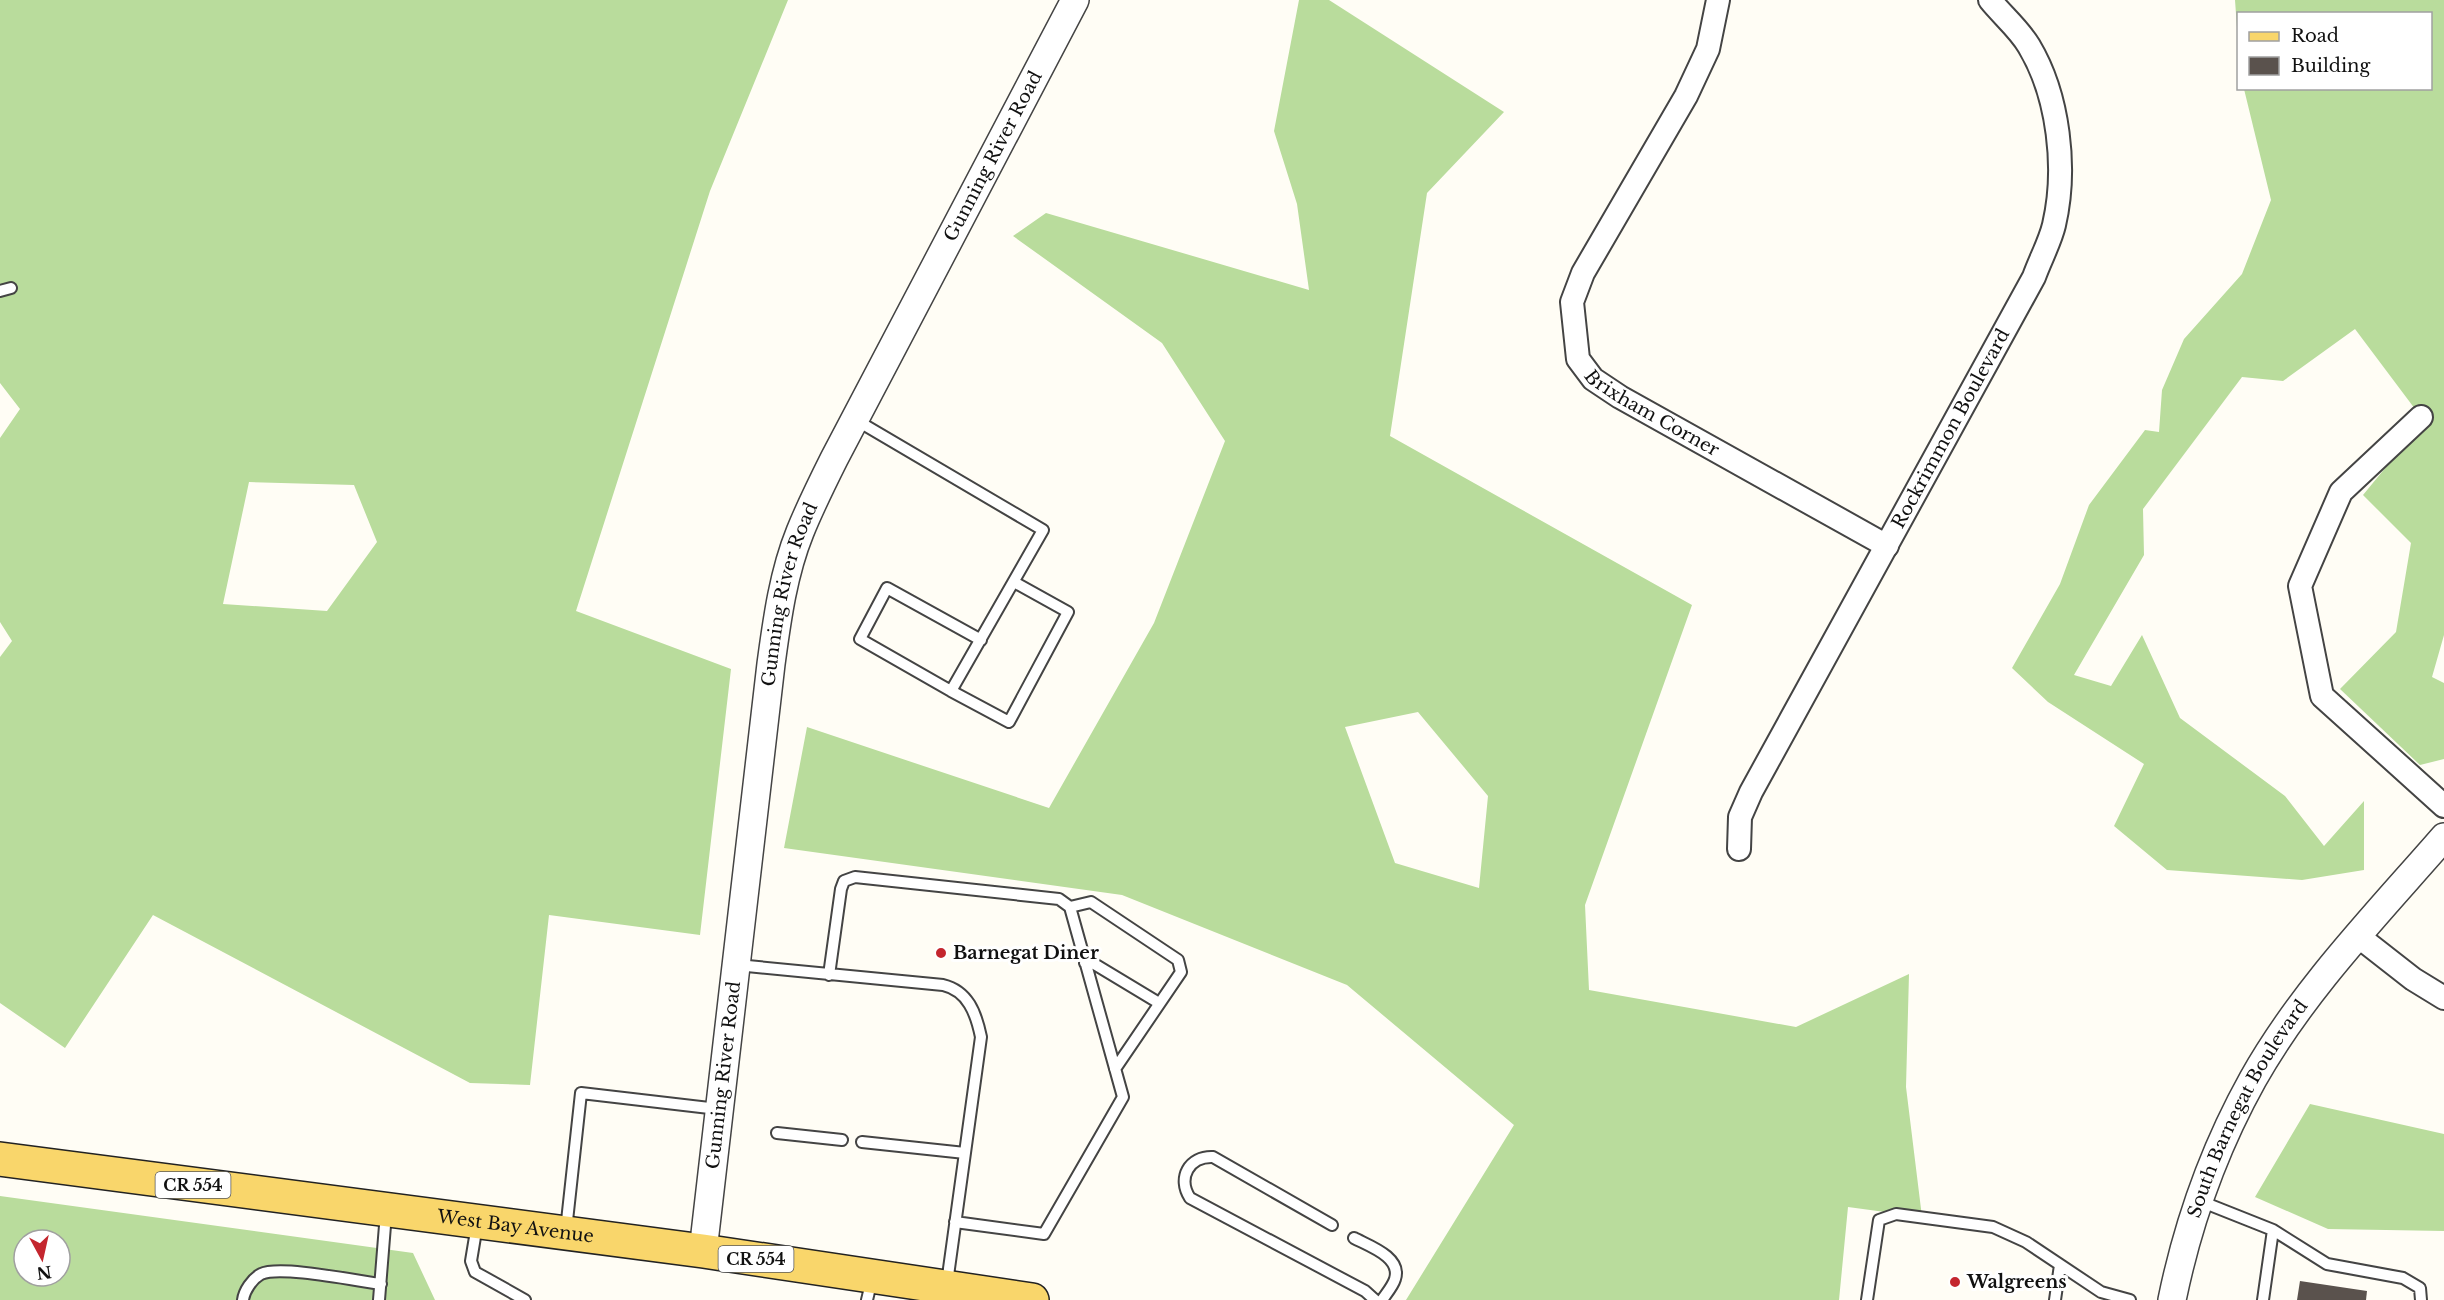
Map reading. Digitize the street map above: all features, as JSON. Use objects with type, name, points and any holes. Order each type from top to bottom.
[{"type":"main road","name":"West Bay Avenue","points":[[0,1159],[703,1251],[870,1288],[946,1287],[1032,1300]]},
{"type":"street","name":"Gunning River Road","points":[[703,1251],[780,602],[800,532],[1075,0]]},
{"type":"street","name":"Brixham Corner","points":[[1718,0],[1708,49],[1686,96],[1583,273],[1572,302],[1578,359],[1593,379],[1620,397],[1887,546]]},
{"type":"street","name":"Rockrimmon Boulevard","points":[[1739,849],[1740,817],[1750,792],[2034,276],[2054,226],[2060,180],[2056,129],[2046,86],[2028,45],[1990,0]]},
{"type":"street","points":[[2421,417],[2341,492],[2300,586],[2322,696],[2444,806]]},
{"type":"street","name":"South Barnegat Boulevard","points":[[2172,1300],[2197,1199],[2212,1160],[2253,1078],[2303,1005],[2358,936],[2444,837]]},
{"type":"street","points":[[2358,936],[2413,979],[2444,998]]},
{"type":"lane","points":[[856,420],[1043,530],[951,692]]},
{"type":"lane","points":[[981,639],[887,588],[860,639],[951,692],[1009,722],[1068,612],[1014,582]]},
{"type":"lane","points":[[829,975],[841,890],[844,881],[855,877],[1059,899],[1070,907],[1123,1097],[1044,1234],[955,1222]]},
{"type":"lane","points":[[1070,907],[1090,902],[1178,960],[1180,972],[1115,1069]]},
{"type":"lane","points":[[1085,963],[1091,962],[1159,1004]]},
{"type":"lane","points":[[737,965],[943,985],[955,988],[969,1002],[977,1017],[981,1037],[946,1287]]},
{"type":"lane","points":[[565,1233],[582,1092],[721,1109]]},
{"type":"lane","points":[[777,1133],[842,1140]]},
{"type":"lane","points":[[862,1142],[965,1153]]},
{"type":"lane","points":[[1332,1225],[1213,1157],[1202,1157],[1192,1162],[1184,1179],[1184,1189],[1190,1198],[1365,1291],[1375,1300]]},
{"type":"lane","points":[[2197,1199],[2273,1230],[2327,1264],[2403,1278],[2420,1288],[2421,1300]]},
{"type":"lane","points":[[379,1300],[387,1210]]},
{"type":"lane","points":[[1867,1300],[1879,1220],[1896,1214],[1993,1227],[2026,1242],[2060,1265],[2097,1295],[2130,1300]]},
{"type":"lane","points":[[478,1222],[471,1261],[475,1272],[525,1300]]},
{"type":"lane","points":[[2263,1300],[2273,1230]]},
{"type":"lane","points":[[1354,1238],[1390,1258],[1395,1269],[1395,1279],[1382,1300]]},
{"type":"lane","points":[[2055,1300],[2060,1265]]},
{"type":"lane","points":[[243,1300],[244,1291],[261,1274],[284,1271],[381,1284]]},
{"type":"green space","points":[[0,0],[788,0],[710,191],[576,611],[731,669],[700,935],[549,915],[530,1085],[470,1083],[153,915],[65,1048],[0,1003],[0,657],[12,641],[0,622],[0,438],[20,409],[0,383]],"holes":[[[249,482],[354,485],[377,542],[327,611],[223,604]]]},
{"type":"green space","points":[[1299,0],[1329,0],[1504,112],[1427,193],[1390,436],[1692,605],[1585,905],[1589,990],[1796,1027],[1909,974],[1906,1087],[1922,1217],[1848,1207],[1839,1300],[1406,1300],[1514,1125],[1347,985],[1122,895],[784,848],[807,727],[1049,808],[1154,623],[1225,441],[1162,343],[1013,236],[1046,213],[1309,290],[1297,204],[1274,131]],"holes":[[[1418,712],[1488,796],[1479,888],[1395,863],[1345,727]]]},
{"type":"green space","points":[[2235,0],[2444,0],[2444,635],[2432,677],[2444,683],[2444,759],[2420,765],[2340,689],[2396,632],[2411,543],[2363,495],[2424,421],[2355,329],[2283,381],[2242,377],[2143,509],[2144,555],[2074,675],[2111,686],[2142,635],[2180,718],[2285,796],[2324,846],[2364,801],[2364,870],[2302,880],[2167,870],[2114,826],[2144,764],[2048,702],[2012,668],[2060,584],[2089,505],[2145,430],[2159,432],[2162,390],[2184,339],[2242,274],[2271,200],[2244,90],[2432,90],[2432,12],[2237,12],[2237,28]]},
{"type":"green space","points":[[2310,1104],[2444,1134],[2444,1231],[2328,1229],[2255,1197]]},
{"type":"green space","points":[[0,1196],[413,1253],[435,1300],[0,1300]]},
{"type":"building","points":[[2300,1281],[2367,1291],[2366,1300],[2297,1300]]},
{"type":"place","name":"Barnegat Diner","points":[[941,953]]},
{"type":"place","name":"Walgreens","points":[[1955,1282]]}]
